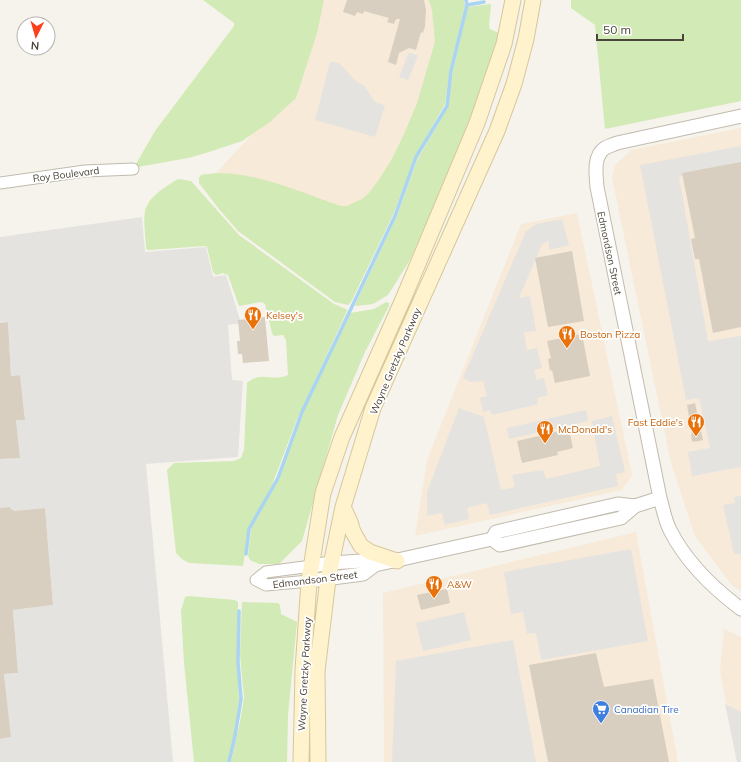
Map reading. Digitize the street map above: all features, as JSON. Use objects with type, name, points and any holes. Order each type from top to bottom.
[{"type":"main road","name":"Wayne Gretzky Parkway","points":[[301,762],[303,670],[310,581],[323,493],[342,437],[449,193],[477,123],[504,44],[513,0]]},
{"type":"main road","name":"Wayne Gretzky Parkway","points":[[318,762],[317,670],[328,579],[343,507],[373,408],[497,131],[514,84],[526,39],[533,0]]},
{"type":"main road","points":[[343,507],[353,532],[361,546],[370,552],[397,561]]},
{"type":"street","name":"Edmondson Street","points":[[741,116],[617,143],[604,148],[597,158],[595,170],[597,187],[660,498],[669,529],[684,554],[721,594],[741,610]]},
{"type":"street","name":"Roy Boulevard","points":[[0,183],[85,170],[133,169]]},
{"type":"street","name":"Edmondson Street","points":[[375,565],[362,561],[331,563],[266,572],[256,580],[266,585],[363,574],[375,565],[492,539],[496,532],[618,504],[635,506],[660,498]]},
{"type":"shaded area","points":[[317,0],[448,0],[431,70],[373,217],[213,176],[291,93]]},
{"type":"shaded area","points":[[409,52],[418,56],[408,80],[399,77]]},
{"type":"shaded area","points":[[330,62],[339,63],[358,83],[364,85],[374,101],[385,106],[375,137],[315,120]]},
{"type":"shaded area","points":[[741,128],[741,592],[731,584],[695,536],[671,463],[612,178],[615,165],[631,150]]},
{"type":"shaded area","points":[[741,146],[741,164],[679,177],[708,341],[741,336],[741,467],[692,476],[688,452],[710,448],[699,398],[686,400],[640,165]]},
{"type":"shaded area","points":[[577,213],[632,475],[622,490],[415,536],[427,460],[521,224]]},
{"type":"shaded area","points":[[142,217],[145,252],[206,247],[213,277],[226,275],[241,323],[228,325],[232,380],[243,381],[238,457],[146,464],[173,762],[0,762],[0,739],[11,737],[4,674],[18,673],[13,610],[53,605],[45,508],[14,511],[9,507],[0,508],[0,459],[20,458],[16,420],[25,419],[20,375],[11,376],[8,322],[0,323],[0,237]]},
{"type":"shaded area","points":[[562,219],[569,245],[549,250],[549,241],[542,244],[519,298],[530,296],[536,331],[524,332],[527,350],[537,348],[542,368],[534,370],[537,380],[544,378],[548,395],[537,398],[538,404],[492,415],[490,410],[483,412],[480,398],[487,396],[483,381],[471,382],[463,378],[526,231],[537,224]]},
{"type":"shaded area","points":[[459,408],[484,417],[501,490],[515,487],[512,475],[543,470],[546,479],[600,466],[592,421],[612,416],[625,472],[616,474],[618,486],[490,515],[487,503],[467,508],[469,519],[445,525],[442,513],[427,516],[427,492]]},
{"type":"shaded area","points":[[586,410],[588,421],[509,439],[507,428]]},
{"type":"shaded area","points":[[741,496],[741,554],[734,554],[723,505],[735,503],[734,497]]},
{"type":"shaded area","points":[[636,532],[678,762],[384,762],[383,593]]},
{"type":"shaded area","points":[[631,549],[648,641],[541,660],[536,633],[527,634],[523,612],[511,614],[504,572]]},
{"type":"shaded area","points":[[464,612],[471,640],[423,651],[416,623]]},
{"type":"shaded area","points":[[724,629],[741,637],[741,762],[737,762],[720,671]]},
{"type":"shaded area","points":[[513,640],[536,762],[392,762],[396,661]]},
{"type":"shaded area","points":[[725,704],[741,712],[741,762],[737,762]]},
{"type":"green space","points":[[203,0],[324,0],[317,33],[296,98],[270,122],[242,141],[188,158],[138,167],[136,164],[155,131],[234,26],[234,23]]},
{"type":"green space","points":[[429,0],[464,0],[465,6],[450,69],[445,104],[415,157],[393,215],[351,302],[348,305],[335,302],[238,231],[199,183],[199,178],[201,175],[218,173],[254,177],[341,206],[347,206],[362,199],[369,193],[378,181],[392,159],[417,103],[435,42],[432,10]]},
{"type":"green space","points":[[571,0],[741,0],[741,101],[605,129],[595,25],[571,8]]},
{"type":"green space","points":[[490,4],[489,26],[490,29],[499,33],[499,35],[471,122],[410,260],[388,295],[373,304],[356,306],[355,305],[397,216],[417,160],[448,107],[453,71],[468,7]]},
{"type":"green space","points":[[178,179],[191,181],[239,235],[334,304],[346,309],[347,311],[296,422],[272,485],[249,528],[243,566],[189,563],[176,553],[167,470],[174,463],[234,461],[241,458],[244,450],[247,383],[259,377],[284,377],[288,375],[286,340],[283,335],[274,336],[272,333],[265,304],[261,302],[239,306],[228,275],[223,273],[216,275],[213,272],[207,247],[146,249],[144,220],[147,206],[158,192]]},
{"type":"green space","points":[[386,302],[389,303],[389,306],[365,352],[338,415],[302,541],[279,564],[259,564],[250,560],[248,556],[251,529],[279,479],[304,410],[350,313],[374,309]]},
{"type":"green space","points":[[189,596],[235,600],[238,602],[237,657],[239,700],[234,736],[228,762],[194,762],[184,663],[181,611],[185,597]]},
{"type":"green space","points":[[242,602],[278,603],[280,605],[281,614],[297,622],[288,715],[287,762],[231,762],[244,698],[240,655]]},
{"type":"building","points":[[347,0],[424,0],[426,10],[425,26],[423,33],[421,32],[416,50],[409,48],[399,53],[396,65],[388,62],[400,19],[396,19],[394,24],[387,22],[389,18],[364,11],[363,14],[357,12],[355,16],[343,12]]},
{"type":"building","points":[[741,162],[741,327],[713,333],[699,259],[695,259],[691,239],[695,238],[682,173]]},
{"type":"building","points":[[572,251],[584,321],[548,327],[535,258]]},
{"type":"building","name":"Kelsey's","points":[[265,317],[269,361],[243,363],[242,354],[238,354],[237,341],[240,341],[238,320]]},
{"type":"building","points":[[8,322],[11,376],[20,375],[25,420],[16,420],[20,458],[0,459],[0,323]]},
{"type":"building","name":"Boston Pizza","points":[[582,334],[590,376],[555,383],[552,370],[550,371],[548,359],[551,358],[547,341]]},
{"type":"building","points":[[695,403],[703,440],[692,442],[687,405]]},
{"type":"building","name":"McDonald's","points":[[569,429],[573,448],[557,452],[558,455],[522,463],[517,441]]},
{"type":"building","points":[[9,507],[14,511],[45,508],[53,605],[13,610],[18,673],[4,674],[11,737],[0,739],[0,508]]},
{"type":"building","name":"A&W","points":[[447,589],[450,603],[421,610],[417,595]]},
{"type":"building","name":"Canadian Tire","points":[[596,653],[604,687],[653,679],[669,762],[548,762],[529,665]]},
{"type":"waterway","points":[[246,554],[249,529],[278,478],[302,412],[395,216],[416,157],[447,106],[451,71],[467,5],[466,0]]},
{"type":"waterway","points":[[467,5],[484,2]]},
{"type":"waterway","points":[[229,762],[241,699],[238,662],[239,611]]},
{"type":"place","name":"Kelsey's","points":[[253,330]]},
{"type":"place","name":"Boston Pizza","points":[[567,349]]},
{"type":"place","name":"Fast Eddie's","points":[[696,437]]},
{"type":"place","name":"McDonald's","points":[[545,444]]},
{"type":"place","name":"A&W","points":[[434,599]]},
{"type":"place","name":"Canadian Tire","points":[[601,724]]}]
